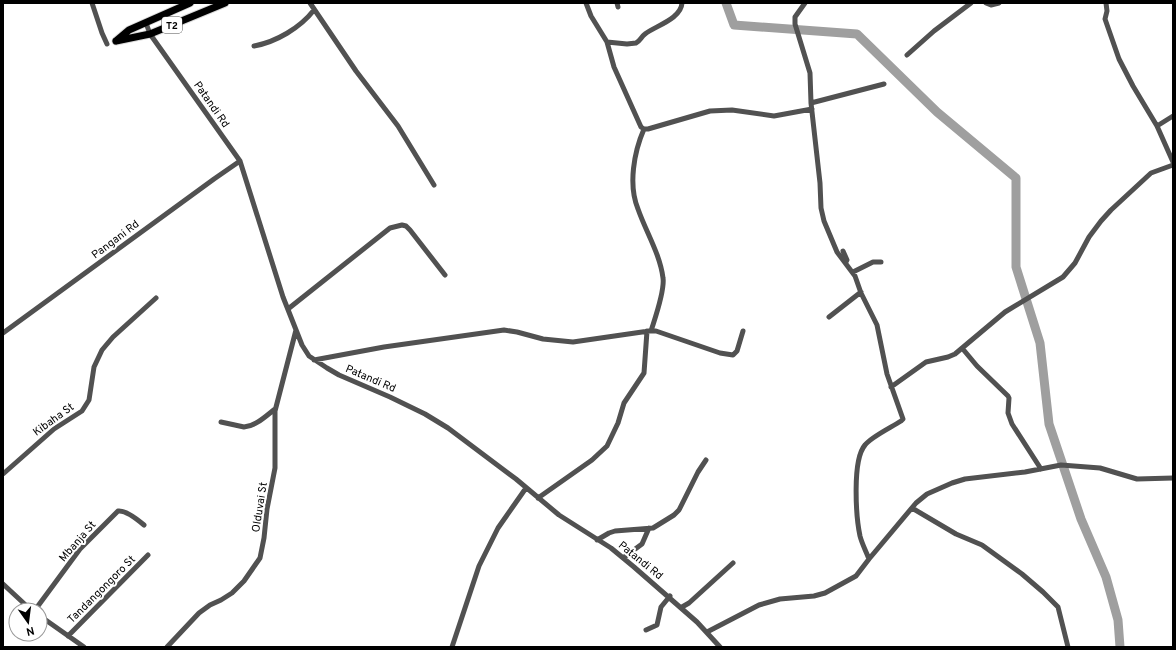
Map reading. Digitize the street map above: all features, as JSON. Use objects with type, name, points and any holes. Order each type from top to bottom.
[{"type":"highway","name":"T2","points":[[190,3],[129,30],[116,41],[150,34],[225,3]]},
{"type":"street","points":[[92,3],[107,44]]},
{"type":"street","points":[[310,3],[356,71],[398,126],[434,184]]},
{"type":"street","points":[[593,3],[587,4],[591,16],[607,42],[614,67],[641,127],[644,129]]},
{"type":"street","points":[[607,42],[627,44],[636,43],[644,35],[661,26],[677,13],[682,3]]},
{"type":"street","points":[[805,3],[795,18],[794,24],[810,73],[811,106],[820,183],[821,208],[832,242],[837,252],[853,272],[876,325],[891,387],[902,417],[902,420],[865,444],[860,453],[857,470],[857,504],[860,532],[869,559]]},
{"type":"street","points":[[906,55],[934,31],[971,3]]},
{"type":"street","points":[[986,3],[991,5],[999,3]]},
{"type":"street","points":[[1106,3],[1108,9],[1104,19],[1119,59],[1133,86],[1158,126],[1173,162]]},
{"type":"street","points":[[254,46],[261,45],[284,35],[308,18],[314,10]]},
{"type":"street","name":"Patandi Rd","points":[[146,22],[150,34],[240,162],[288,309],[302,345],[314,360],[339,375],[425,414],[448,428],[559,515],[623,558],[682,607],[720,647]]},
{"type":"street","points":[[644,129],[710,111],[732,110],[774,116],[884,84]]},
{"type":"street","points":[[1158,126],[1173,116]]},
{"type":"street","points":[[538,498],[592,460],[607,446],[618,423],[624,402],[644,373],[649,331],[660,299],[664,280],[659,261],[636,204],[634,169],[638,145],[644,129]]},
{"type":"street","name":"Pangani Rd","points":[[3,333],[214,178],[240,162]]},
{"type":"street","points":[[891,387],[926,362],[948,357],[962,348],[1006,312],[1063,277],[1075,263],[1093,232],[1111,210],[1151,173],[1173,165]]},
{"type":"street","points":[[288,309],[365,246],[390,228],[397,226],[406,226],[410,230],[445,275]]},
{"type":"street","points":[[843,251],[846,262]]},
{"type":"street","points":[[853,272],[873,262],[881,262]]},
{"type":"street","points":[[829,317],[861,292]]},
{"type":"street","name":"Kibaha St","points":[[3,474],[54,429],[82,411],[89,400],[94,367],[102,350],[113,337],[156,298]]},
{"type":"street","name":"Olduvai St","points":[[167,647],[200,613],[212,603],[221,600],[232,593],[244,581],[260,558],[275,468],[275,409],[296,330]]},
{"type":"street","points":[[314,360],[384,347],[504,330],[517,332],[543,340],[573,342],[649,331],[663,333],[720,353],[733,355],[737,351],[743,331]]},
{"type":"street","points":[[962,348],[977,366],[1008,396],[1008,413],[1012,424],[1041,469]]},
{"type":"street","points":[[221,422],[248,427],[255,424],[275,409]]},
{"type":"street","points":[[597,540],[615,531],[656,526],[674,515],[679,510],[698,472],[706,460]]},
{"type":"street","points":[[707,632],[759,605],[780,599],[814,596],[826,593],[856,576],[912,508],[927,494],[952,483],[1061,465],[1100,468],[1137,479],[1173,478]]},
{"type":"street","points":[[452,647],[479,566],[498,528],[526,488]]},
{"type":"street","points":[[912,508],[956,534],[982,545],[1022,574],[1043,592],[1058,608],[1068,647]]},
{"type":"street","name":"Mbanja St","points":[[41,602],[80,549],[118,511],[122,511],[132,516],[144,525]]},
{"type":"street","points":[[623,558],[642,544],[649,528]]},
{"type":"street","name":"Tandangongoro St","points":[[68,636],[148,555]]},
{"type":"street","points":[[682,607],[689,603],[733,563]]},
{"type":"street","points":[[3,584],[22,602]]},
{"type":"street","points":[[646,630],[657,625],[661,606],[670,596]]},
{"type":"street","points":[[48,622],[84,647]]},
{"type":"waterway","points":[[726,3],[734,25],[857,34],[937,112],[1016,178],[1016,267],[1040,343],[1049,424],[1081,519],[1106,577],[1118,620],[1120,647]]}]
